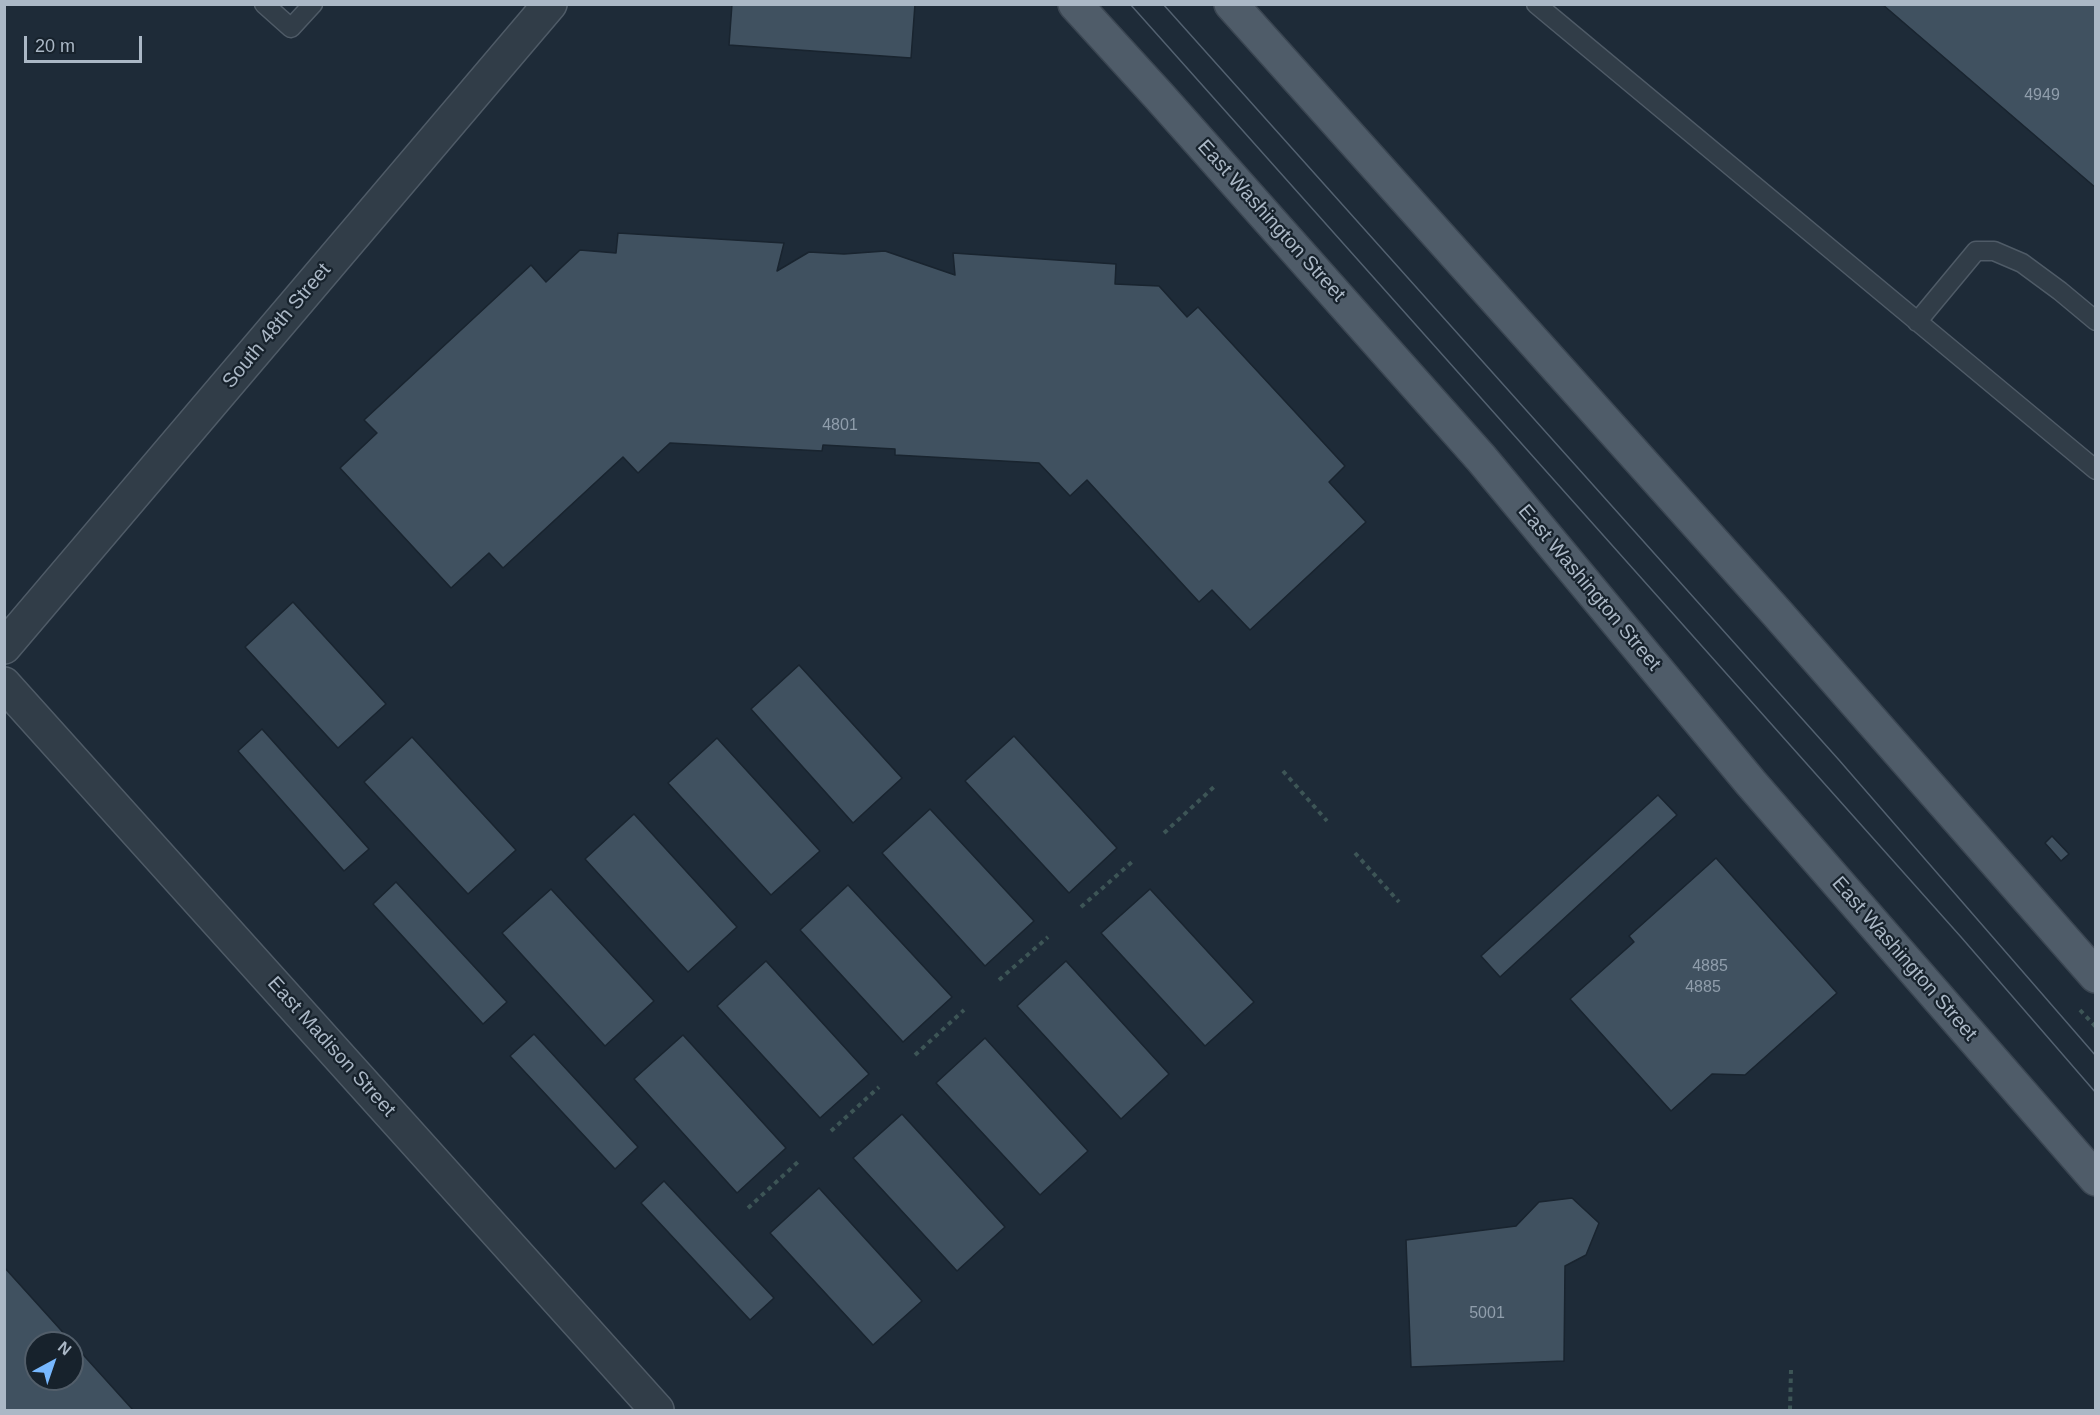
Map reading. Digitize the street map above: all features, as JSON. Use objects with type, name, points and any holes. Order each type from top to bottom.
[{"type":"main road","name":"East Washington Street","points":[[1075,4],[1481,458],[1751,783],[2096,1179]]},
{"type":"main road","points":[[1231,4],[1777,613],[2096,976]]},
{"type":"street","name":"South 48th Street","points":[[4,647],[550,4]]},
{"type":"street","name":"East Madison Street","points":[[4,684],[657,1410]]},
{"type":"lane","points":[[264,4],[291,28],[313,4]]},
{"type":"lane","points":[[1536,4],[2096,470]]},
{"type":"lane","points":[[1917,322],[1976,251],[1994,251],[2022,263],[2096,321]]},
{"type":"path","points":[[1283,771],[1327,821]]},
{"type":"path","points":[[1164,833],[1215,786]]},
{"type":"path","points":[[1355,853],[1399,902]]},
{"type":"path","points":[[1081,907],[1132,862]]},
{"type":"path","points":[[999,980],[1048,937]]},
{"type":"path","points":[[915,1055],[964,1010]]},
{"type":"path","points":[[831,1131],[879,1087]]},
{"type":"path","points":[[748,1208],[798,1162]]},
{"type":"path","points":[[1790,1410],[1791,1370]]},
{"type":"building","points":[[732,4],[915,4],[911,58],[729,45]]},
{"type":"building","points":[[1882,4],[2096,4],[2096,188]]},
{"type":"building","points":[[618,233],[784,243],[777,271],[809,252],[844,254],[885,251],[955,275],[953,253],[1116,264],[1115,284],[1159,286],[1187,317],[1198,307],[1345,466],[1329,482],[1366,522],[1250,630],[1212,590],[1199,602],[1087,480],[1070,496],[1039,463],[895,455],[895,449],[823,445],[822,451],[670,443],[638,473],[623,457],[503,568],[489,553],[451,588],[340,468],[377,433],[364,420],[531,265],[546,282],[580,250],[616,253]]},
{"type":"building","points":[[293,602],[386,704],[338,748],[245,647]]},
{"type":"building","points":[[799,665],[902,778],[853,823],[751,709]]},
{"type":"building","points":[[262,729],[369,849],[344,871],[238,751]]},
{"type":"building","points":[[1014,736],[1117,848],[1069,893],[965,781]]},
{"type":"building","points":[[412,737],[516,850],[468,894],[364,782]]},
{"type":"building","points":[[717,738],[820,851],[771,895],[668,783]]},
{"type":"building","points":[[1658,795],[1677,815],[1500,977],[1481,956]]},
{"type":"building","points":[[930,809],[1034,921],[985,966],[882,853]]},
{"type":"building","points":[[634,814],[737,927],[688,972],[585,859]]},
{"type":"building","points":[[2052,836],[2069,854],[2061,861],[2045,843]]},
{"type":"building","points":[[1716,858],[1837,993],[1745,1075],[1712,1074],[1671,1111],[1570,999],[1634,942],[1629,936]]},
{"type":"building","points":[[396,882],[507,1002],[483,1024],[373,904]]},
{"type":"building","points":[[848,885],[952,997],[903,1042],[800,930]]},
{"type":"building","points":[[551,889],[654,1001],[605,1046],[502,933]]},
{"type":"building","points":[[1150,889],[1254,1002],[1205,1046],[1101,933]]},
{"type":"building","points":[[766,961],[869,1074],[820,1118],[717,1006]]},
{"type":"building","points":[[1066,961],[1169,1074],[1121,1119],[1017,1006]]},
{"type":"building","points":[[534,1034],[638,1147],[615,1169],[510,1056]]},
{"type":"building","points":[[683,1035],[786,1148],[737,1193],[634,1079]]},
{"type":"building","points":[[985,1038],[1088,1151],[1040,1195],[936,1083]]},
{"type":"building","points":[[902,1114],[1005,1227],[957,1271],[853,1158]]},
{"type":"building","points":[[664,1181],[774,1298],[750,1320],[641,1203]]},
{"type":"building","points":[[819,1188],[922,1301],[873,1345],[770,1233]]},
{"type":"building","points":[[1572,1198],[1599,1223],[1586,1255],[1565,1266],[1564,1361],[1411,1367],[1406,1240],[1516,1226],[1539,1202]]},
{"type":"building","points":[[4,1267],[62,1331],[24,1331],[24,1391],[84,1391],[84,1356],[133,1410],[4,1410]]},
{"type":"tram line","points":[[1130,4],[1961,937],[2096,1093]]},
{"type":"tram line","points":[[1163,4],[1839,760],[2096,1056]]}]
